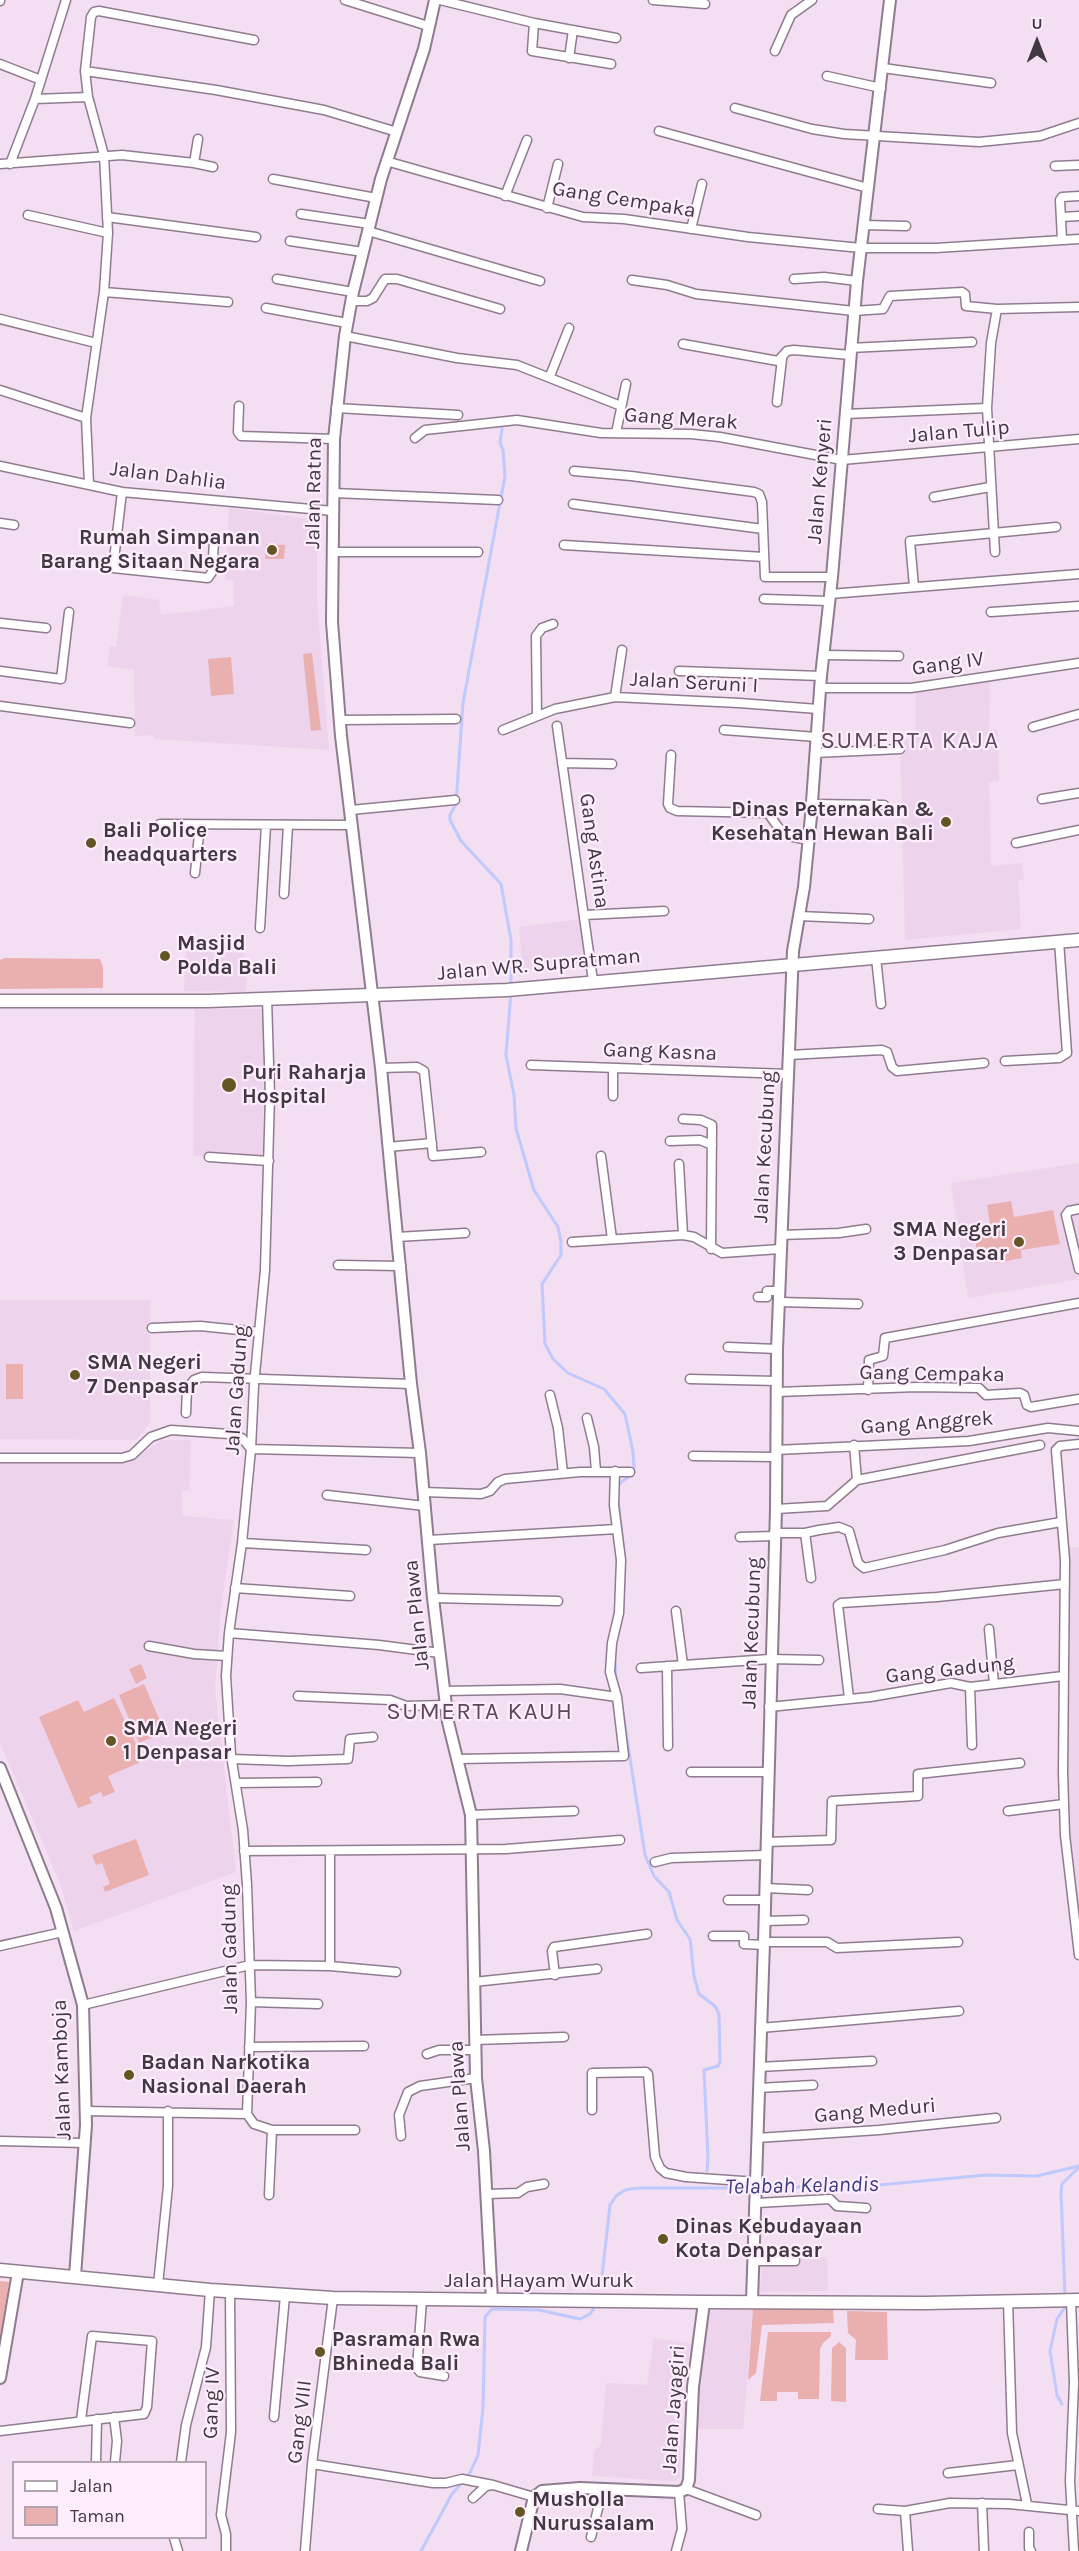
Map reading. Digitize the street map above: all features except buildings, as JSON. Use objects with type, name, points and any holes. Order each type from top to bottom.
[{"type":"main road","name":"Jalan WR. Supratman","points":[[0,1001],[267,999],[507,990],[1079,940]]},
{"type":"main road","name":"Jalan Hayam Wuruk","points":[[0,2270],[230,2292],[333,2298],[704,2302],[1073,2300]]},
{"type":"street","points":[[66,0],[35,99],[5,164],[104,155],[194,163],[213,167]]},
{"type":"street","points":[[345,0],[428,26]]},
{"type":"street","points":[[437,0],[534,23],[616,38]]},
{"type":"street","name":"Jalan Ratna","points":[[371,996],[332,630],[336,408],[347,322],[376,198],[386,161],[424,49],[428,26],[437,0]]},
{"type":"street","points":[[653,0],[705,4]]},
{"type":"street","points":[[775,51],[791,15],[812,0]]},
{"type":"street","name":"Jalan Kenyeri","points":[[793,966],[809,840],[818,710],[832,577],[850,352],[883,68],[887,1]]},
{"type":"street","points":[[89,484],[86,418],[104,292],[108,233],[104,155],[88,97],[85,71],[91,17],[97,11],[254,40]]},
{"type":"street","points":[[534,23],[532,51],[611,64]]},
{"type":"street","points":[[569,58],[573,30]]},
{"type":"street","points":[[0,64],[41,80]]},
{"type":"street","points":[[883,68],[991,83]]},
{"type":"street","points":[[85,71],[216,90],[313,108],[397,132]]},
{"type":"street","points":[[827,76],[880,88]]},
{"type":"street","points":[[35,99],[88,97]]},
{"type":"street","points":[[735,108],[812,129],[979,142],[1040,136],[1079,123]]},
{"type":"street","points":[[659,131],[868,188]]},
{"type":"street","points":[[194,163],[198,139]]},
{"type":"street","points":[[505,196],[527,140]]},
{"type":"street","name":"Gang Cempaka","points":[[386,161],[582,217],[624,219],[861,248]]},
{"type":"street","points":[[547,208],[558,164]]},
{"type":"street","points":[[1055,166],[1079,165]]},
{"type":"street","points":[[273,179],[376,198]]},
{"type":"street","points":[[691,229],[702,184]]},
{"type":"street","points":[[1062,240],[1061,198],[1079,196]]},
{"type":"street","points":[[301,214],[369,227],[540,281]]},
{"type":"street","points":[[28,215],[108,233]]},
{"type":"street","points":[[1062,217],[1079,216]]},
{"type":"street","points":[[107,217],[256,237]]},
{"type":"street","points":[[863,225],[906,226]]},
{"type":"street","points":[[861,248],[936,248],[1079,239]]},
{"type":"street","points":[[290,242],[363,252]]},
{"type":"street","points":[[794,279],[815,276],[857,281]]},
{"type":"street","points":[[277,279],[367,301],[373,298],[385,279],[397,279],[500,309]]},
{"type":"street","points":[[632,280],[667,285],[696,294],[854,311],[884,309],[890,296],[962,292],[965,294],[966,306],[998,309],[1079,307]]},
{"type":"street","points":[[104,292],[228,302]]},
{"type":"street","points":[[266,308],[347,322]]},
{"type":"street","points":[[994,552],[987,408],[991,343],[998,309]]},
{"type":"street","points":[[0,319],[96,343]]},
{"type":"street","points":[[550,376],[569,328]]},
{"type":"street","points":[[345,336],[457,358],[517,365],[550,376],[621,406]]},
{"type":"street","points":[[777,402],[782,359],[787,351],[850,352],[972,342]]},
{"type":"street","points":[[683,344],[778,361],[782,359]]},
{"type":"street","points":[[616,433],[626,384]]},
{"type":"street","points":[[0,390],[86,418]]},
{"type":"street","points":[[238,406],[238,432],[241,436],[334,439]]},
{"type":"street","points":[[336,408],[458,415]]},
{"type":"street","points":[[846,414],[987,408]]},
{"type":"street","name":"Gang Merak","points":[[415,438],[426,430],[517,420],[616,433],[711,436],[842,460]]},
{"type":"street","name":"Jalan Tulip","points":[[842,460],[1079,440]]},
{"type":"street","name":"Jalan Dahlia","points":[[0,466],[122,492],[333,511]]},
{"type":"street","points":[[574,471],[754,492],[762,498],[765,577],[832,577]]},
{"type":"street","points":[[934,496],[990,487]]},
{"type":"street","points":[[122,492],[113,568],[208,578],[212,572],[214,542]]},
{"type":"street","points":[[334,493],[498,500]]},
{"type":"street","points":[[573,504],[763,529]]},
{"type":"street","points":[[0,523],[14,525]]},
{"type":"street","points":[[914,587],[910,542],[1056,527]]},
{"type":"street","points":[[564,545],[764,557]]},
{"type":"street","points":[[333,552],[478,552]]},
{"type":"street","points":[[764,599],[810,600],[914,587],[1079,574]]},
{"type":"street","points":[[991,612],[1079,606]]},
{"type":"street","points":[[0,670],[61,679],[69,612]]},
{"type":"street","points":[[0,622],[46,628]]},
{"type":"street","points":[[537,716],[536,636],[542,628],[553,624]]},
{"type":"street","name":"Jalan Seruni I","points":[[622,650],[615,697],[739,703],[818,710]]},
{"type":"street","points":[[824,655],[899,656]]},
{"type":"street","name":"Gang IV","points":[[821,688],[911,688],[1079,663]]},
{"type":"street","points":[[679,671],[821,676]]},
{"type":"street","points":[[503,730],[579,702],[615,697]]},
{"type":"street","points":[[0,706],[130,723]]},
{"type":"street","points":[[1033,727],[1079,714]]},
{"type":"street","points":[[340,720],[456,719]]},
{"type":"street","name":"Gang Astina","points":[[557,726],[593,981]]},
{"type":"street","points":[[724,730],[817,737]]},
{"type":"street","points":[[815,753],[900,749]]},
{"type":"street","points":[[671,755],[668,804],[672,810],[768,813],[788,836],[809,840]]},
{"type":"street","points":[[562,763],[612,764]]},
{"type":"street","points":[[1042,798],[1079,793]]},
{"type":"street","points":[[351,810],[455,800]]},
{"type":"street","points":[[812,804],[884,805]]},
{"type":"street","points":[[160,824],[352,825]]},
{"type":"street","points":[[195,873],[200,825]]},
{"type":"street","points":[[260,928],[266,825]]},
{"type":"street","points":[[284,894],[288,825]]},
{"type":"street","points":[[1016,843],[1079,830]]},
{"type":"street","points":[[585,915],[664,911]]},
{"type":"street","points":[[799,916],[869,919]]},
{"type":"street","points":[[1005,1061],[1059,1058],[1067,1053],[1059,941]]},
{"type":"street","points":[[876,958],[881,1004]]},
{"type":"street","name":"Jalan Kecubung","points":[[752,2301],[776,1509],[780,1249],[793,966]]},
{"type":"street","name":"Jalan Plawa","points":[[371,996],[381,1068],[445,1705],[471,1815],[476,2078],[487,2194],[492,2300]]},
{"type":"street","name":"Jalan Gadung","points":[[247,2114],[250,1965],[244,1851],[226,1696],[229,1633],[242,1543],[265,1270],[269,1161],[267,999]]},
{"type":"street","points":[[789,1055],[882,1050],[887,1052],[892,1067],[897,1071],[984,1063]]},
{"type":"street","name":"Gang Kasna","points":[[531,1065],[788,1074]]},
{"type":"street","points":[[381,1068],[417,1067],[424,1071],[433,1156],[481,1152]]},
{"type":"street","points":[[613,1068],[613,1096]]},
{"type":"street","points":[[683,1119],[701,1120],[712,1125],[711,1249]]},
{"type":"street","points":[[670,1141],[700,1140],[712,1145]]},
{"type":"street","points":[[388,1147],[432,1143]]},
{"type":"street","points":[[602,1156],[612,1239]]},
{"type":"street","points":[[209,1157],[269,1161]]},
{"type":"street","points":[[679,1164],[683,1235]]},
{"type":"street","points":[[1079,1209],[1069,1211],[1066,1218],[1079,1269]]},
{"type":"street","points":[[781,1235],[838,1233],[866,1228]]},
{"type":"street","points":[[397,1237],[465,1233]]},
{"type":"street","points":[[572,1242],[683,1235],[694,1237],[711,1249],[722,1253],[780,1249]]},
{"type":"street","points":[[338,1265],[401,1266]]},
{"type":"street","points":[[758,1297],[767,1297],[767,1291],[779,1297],[858,1304]]},
{"type":"street","points":[[868,1390],[869,1360],[884,1356],[885,1338],[1079,1303]]},
{"type":"street","points":[[152,1328],[200,1326],[259,1332]]},
{"type":"street","points":[[728,1347],[777,1349]]},
{"type":"street","points":[[186,1413],[187,1389],[194,1380],[202,1377],[255,1378],[289,1382],[411,1384]]},
{"type":"street","name":"Gang Cempaka","points":[[690,1379],[777,1387],[868,1390],[979,1388],[986,1395],[1020,1393],[1024,1395],[1027,1405],[1031,1407],[1078,1399]]},
{"type":"street","points":[[550,1395],[558,1428],[563,1473]]},
{"type":"street","points":[[587,1418],[594,1447],[596,1471]]},
{"type":"street","name":"Gang Anggrek","points":[[693,1456],[776,1454],[854,1445],[969,1441],[1048,1428],[1079,1431]]},
{"type":"street","points":[[0,1458],[125,1458],[132,1455],[151,1437],[171,1430],[229,1434],[242,1438],[251,1449],[420,1454]]},
{"type":"street","points":[[1079,1444],[1060,1446],[1056,1450],[1065,1584],[1064,1804],[1068,1865],[1079,1955]]},
{"type":"street","points":[[854,1445],[857,1480]]},
{"type":"street","points":[[776,1509],[827,1506],[857,1480],[1040,1445]]},
{"type":"street","points":[[458,1759],[624,1756],[617,1696],[610,1671],[612,1643],[619,1613],[621,1560],[614,1505],[615,1472]]},
{"type":"street","points":[[424,1492],[481,1494],[490,1491],[502,1480],[563,1473],[630,1472]]},
{"type":"street","points":[[327,1495],[425,1506]]},
{"type":"street","points":[[740,1537],[805,1533],[839,1527],[851,1533],[861,1568],[934,1553],[1008,1531],[1061,1522]]},
{"type":"street","points":[[429,1540],[582,1529],[617,1529]]},
{"type":"street","points":[[805,1533],[811,1578]]},
{"type":"street","points":[[242,1543],[366,1550]]},
{"type":"street","points":[[849,1698],[838,1605],[841,1603],[1065,1584]]},
{"type":"street","points":[[235,1588],[350,1596]]},
{"type":"street","points":[[433,1598],[558,1601]]},
{"type":"street","points":[[676,1611],[683,1665]]},
{"type":"street","points":[[989,1629],[994,1684]]},
{"type":"street","points":[[229,1633],[379,1645],[440,1653]]},
{"type":"street","points":[[149,1646],[194,1654],[227,1656]]},
{"type":"street","points":[[640,1668],[770,1659],[819,1660]]},
{"type":"street","points":[[667,1666],[668,1746]]},
{"type":"street","name":"Gang Gadung","points":[[769,1707],[951,1683],[970,1687],[1063,1676]]},
{"type":"street","points":[[970,1687],[972,1745]]},
{"type":"street","points":[[444,1690],[560,1689],[617,1696]]},
{"type":"street","points":[[298,1696],[390,1700],[406,1706],[445,1705]]},
{"type":"street","points":[[232,1759],[348,1760],[350,1739],[373,1737]]},
{"type":"street","points":[[766,1842],[831,1840],[832,1801],[918,1796],[918,1774],[1020,1763]]},
{"type":"street","name":"Jalan Kamboja","points":[[0,1768],[35,1852],[63,1932],[83,2005],[86,2111],[75,2276]]},
{"type":"street","points":[[691,1772],[768,1772]]},
{"type":"street","points":[[236,1783],[317,1782]]},
{"type":"street","points":[[1008,1811],[1064,1804]]},
{"type":"street","points":[[471,1815],[574,1811]]},
{"type":"street","points":[[244,1851],[542,1848],[620,1840]]},
{"type":"street","points":[[330,1851],[330,1966]]},
{"type":"street","points":[[655,1862],[671,1858],[766,1855]]},
{"type":"street","points":[[765,1888],[808,1890]]},
{"type":"street","points":[[728,1900],[765,1900]]},
{"type":"street","points":[[764,1921],[804,1920]]},
{"type":"street","points":[[0,1946],[63,1932]]},
{"type":"street","points":[[555,1975],[552,1951],[554,1947],[647,1934]]},
{"type":"street","points":[[713,1936],[744,1936],[744,1944],[827,1942],[837,1948],[958,1942]]},
{"type":"street","points":[[83,2005],[250,1965],[330,1966],[396,1972]]},
{"type":"street","points":[[474,1982],[597,1969]]},
{"type":"street","points":[[251,2002],[318,2004]]},
{"type":"street","points":[[760,2028],[958,2010]]},
{"type":"street","points":[[427,2054],[475,2045],[564,2037]]},
{"type":"street","points":[[249,2047],[364,2046]]},
{"type":"street","points":[[759,2067],[872,2061]]},
{"type":"street","points":[[592,2110],[592,2073],[648,2073],[656,2157],[660,2168],[666,2173],[757,2192],[830,2199],[837,2206],[866,2208]]},
{"type":"street","points":[[401,2136],[399,2115],[408,2092],[420,2086],[476,2078]]},
{"type":"street","points":[[759,2088],[813,2085]]},
{"type":"street","points":[[86,2111],[247,2114],[254,2124],[272,2130],[356,2130]]},
{"type":"street","points":[[158,2285],[168,2186],[168,2111]]},
{"type":"street","name":"Gang Meduri","points":[[758,2138],[879,2130],[996,2118]]},
{"type":"street","points":[[269,2195],[272,2130]]},
{"type":"street","points":[[0,2141],[85,2143]]},
{"type":"street","points":[[487,2194],[518,2193],[527,2187],[544,2184]]},
{"type":"street","points":[[754,2261],[795,2261]]},
{"type":"street","points":[[0,2378],[18,2272]]},
{"type":"street","points":[[181,2461],[186,2425],[206,2347],[210,2290]]},
{"type":"street","name":"Gang IV","points":[[226,2551],[226,2534],[221,2515],[231,2432],[230,2292]]},
{"type":"street","points":[[274,2417],[285,2296]]},
{"type":"street","name":"Gang VIII","points":[[305,2551],[312,2464],[333,2298]]},
{"type":"street","points":[[422,2300],[417,2368],[420,2372],[444,2376]]},
{"type":"street","points":[[1073,2300],[1075,2412],[1070,2481],[1076,2511],[1074,2551]]},
{"type":"street","points":[[1008,2301],[1012,2433],[1027,2504]]},
{"type":"street","name":"Jalan Jayagiri","points":[[534,2497],[547,2490],[603,2488],[683,2490],[689,2480],[693,2387],[704,2302]]},
{"type":"street","points":[[0,2431],[146,2412],[153,2343],[150,2340],[92,2336],[81,2420]]},
{"type":"street","points":[[114,2417],[117,2441],[115,2461]]},
{"type":"street","points":[[96,2461],[97,2419]]},
{"type":"street","points":[[312,2464],[433,2483],[466,2479],[534,2497],[521,2551]]},
{"type":"street","points":[[948,2473],[1018,2465]]},
{"type":"street","points":[[473,2498],[486,2486],[493,2485]]},
{"type":"street","points":[[591,2537],[603,2488]]},
{"type":"street","points":[[676,2551],[682,2529],[683,2490],[756,2515]]},
{"type":"street","points":[[878,2509],[905,2511],[950,2503],[982,2503],[1027,2504],[1076,2511]]},
{"type":"street","points":[[982,2503],[984,2551]]},
{"type":"street","points":[[905,2511],[908,2551]]},
{"type":"street","points":[[1029,2532],[1031,2551]]},
{"type":"shaded area","points":[[229,508],[317,520],[317,599],[329,750],[155,739],[154,735],[135,736],[134,670],[107,666],[110,646],[116,647],[123,595],[159,600],[161,615],[234,606],[233,580],[225,580]]},
{"type":"shaded area","name":"Dinas Peternakan & Kesehatan Hewan Bali","points":[[990,673],[989,730],[998,730],[999,781],[989,782],[991,866],[1022,863],[1024,879],[1018,880],[1021,929],[905,940],[900,740],[915,739],[916,687]]},
{"type":"shaded area","points":[[581,919],[588,964],[523,970],[519,927]]},
{"type":"shaded area","points":[[186,951],[244,953],[243,967],[247,968],[246,992],[184,991]]},
{"type":"shaded area","name":"Puri Raharja Hospital","points":[[195,1009],[264,1009],[263,1159],[193,1156]]},
{"type":"shaded area","name":"SMA Negeri 3 Denpasar","points":[[1079,1163],[1079,1279],[968,1298],[951,1183]]},
{"type":"shaded area","name":"SMA Negeri 7 Denpasar","points":[[0,1300],[150,1300],[150,1423],[136,1440],[0,1439]]},
{"type":"shaded area","points":[[162,1440],[191,1440],[189,1490],[182,1491],[182,1516],[234,1520],[221,1607],[215,1688],[236,1872],[74,1931],[60,1883],[0,1743],[0,1461],[123,1461],[138,1456]]},
{"type":"shaded area","points":[[1079,1547],[1079,1912],[1065,1856],[1064,1548]]},
{"type":"shaded area","points":[[797,2257],[827,2257],[828,2291],[760,2292],[762,2264],[797,2264]]},
{"type":"shaded area","points":[[753,2309],[743,2429],[697,2429],[705,2316],[709,2311]]},
{"type":"shaded area","points":[[654,2338],[691,2344],[680,2407],[680,2478],[673,2481],[592,2476],[594,2451],[601,2445],[606,2383],[647,2385]]},
{"type":"green space","points":[[266,544],[285,545],[284,559],[265,559]]},
{"type":"green space","points":[[312,653],[321,730],[311,731],[303,654]]},
{"type":"green space","points":[[231,657],[234,694],[211,696],[208,659]]},
{"type":"green space","points":[[5,958],[100,959],[103,967],[103,988],[0,989],[0,960]]},
{"type":"green space","points":[[1011,1201],[1014,1217],[1053,1210],[1060,1244],[1021,1250],[1022,1258],[995,1263],[993,1249],[977,1251],[973,1227],[990,1224],[987,1205]]},
{"type":"green space","points":[[6,1364],[23,1364],[23,1399],[6,1399]]},
{"type":"green space","points":[[141,1664],[147,1678],[136,1684],[129,1669]]},
{"type":"green space","points":[[144,1684],[165,1732],[139,1743],[119,1695]]},
{"type":"green space","points":[[114,1698],[143,1759],[138,1761],[139,1763],[108,1776],[115,1792],[103,1797],[101,1792],[89,1797],[92,1803],[78,1808],[39,1717],[78,1700],[84,1712]]},
{"type":"green space","points":[[136,1839],[149,1875],[105,1892],[103,1887],[110,1884],[102,1863],[96,1865],[92,1855]]},
{"type":"green space","points":[[0,2281],[9,2282],[0,2341]]},
{"type":"green space","points":[[753,2309],[833,2310],[834,2323],[762,2325],[756,2373],[748,2380]]},
{"type":"green space","points":[[847,2311],[887,2312],[888,2360],[855,2360],[856,2340],[848,2333]]},
{"type":"green space","points":[[768,2332],[831,2332],[831,2336],[820,2349],[819,2399],[798,2399],[798,2392],[777,2392],[777,2401],[760,2401]]},
{"type":"green space","points":[[839,2342],[846,2348],[846,2402],[831,2401],[832,2348]]},
{"type":"waterway","points":[[503,422],[500,443],[503,450],[505,476],[463,703],[456,804],[450,820],[461,841],[501,884],[511,940],[511,985]]},
{"type":"waterway","points":[[511,992],[506,1055],[514,1095],[516,1129],[534,1190],[558,1227],[561,1242],[561,1255],[542,1284],[545,1344],[553,1359],[568,1373],[604,1389],[625,1414],[634,1468],[632,1474],[619,1484],[618,1488]]},
{"type":"waterway","points":[[618,1498],[624,1554]]},
{"type":"waterway","points":[[615,1661],[616,1682]]},
{"type":"waterway","points":[[622,1706],[645,1855],[654,1876],[669,1892],[677,1920],[690,1939],[694,1976],[699,1994],[715,2006],[719,2014],[720,2062],[718,2066],[704,2070],[707,2171]]},
{"type":"waterway","name":"Telabah Kelandis","points":[[759,2188],[879,2185],[986,2175],[1037,2176],[1079,2166]]},
{"type":"waterway","points":[[1065,2296],[1061,2192],[1062,2184],[1079,2167]]},
{"type":"waterway","name":"Telabah Kelandis","points":[[601,2285],[610,2205],[616,2196],[625,2190],[752,2188]]},
{"type":"waterway","points":[[1062,2404],[1057,2395],[1050,2351],[1057,2319],[1065,2307],[1065,2302]]},
{"type":"waterway","name":"Telabah Kelandis","points":[[421,2551],[452,2494],[469,2475],[478,2455],[483,2408],[485,2317],[492,2309],[539,2310],[580,2319],[590,2314],[594,2308]]},
{"type":"place","name":"Rumah Simpanan Barang Sitaan Negara","points":[[272,550]]},
{"type":"place","name":"Dinas Peternakan & Kesehatan Hewan Bali","points":[[946,822]]},
{"type":"place","name":"Bali Police headquarters","points":[[91,843]]},
{"type":"place","name":"Masjid Polda Bali","points":[[165,956]]},
{"type":"place","name":"Puri Raharja Hospital","points":[[229,1085]]},
{"type":"place","name":"SMA Negeri 3 Denpasar","points":[[1019,1242]]},
{"type":"place","name":"SMA Negeri 7 Denpasar","points":[[75,1375]]},
{"type":"place","name":"SMA Negeri 1 Denpasar","points":[[111,1741]]},
{"type":"place","name":"Badan Narkotika Nasional Daerah","points":[[129,2075]]},
{"type":"place","name":"Dinas Kebudayaan Kota Denpasar","points":[[663,2239]]},
{"type":"place","name":"Pasraman Rwa Bhineda Bali","points":[[320,2352]]},
{"type":"place","name":"Musholla Nurussalam","points":[[520,2512]]},
{"type":"district","name":"SUMERTA KAJA","points":[[910,741]]},
{"type":"district","name":"SUMERTA KAUH","points":[[480,1712]]}]
